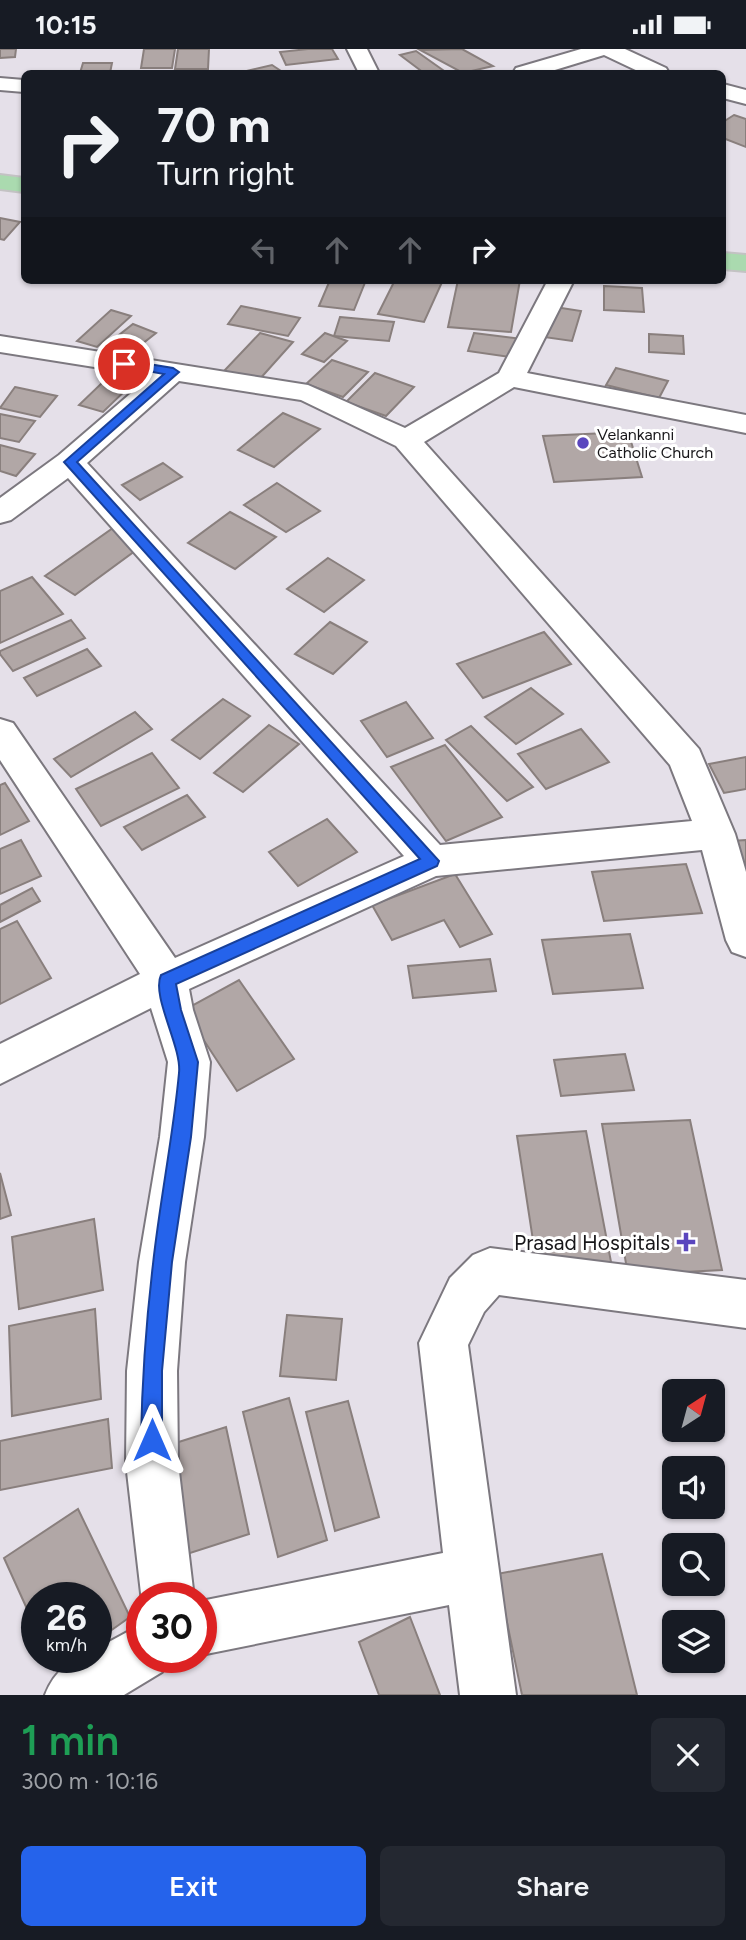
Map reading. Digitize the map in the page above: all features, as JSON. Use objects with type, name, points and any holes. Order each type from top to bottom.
[{"type":"main road","points":[[0,163],[21,165]]},
{"type":"main road","points":[[0,183],[21,185]]},
{"type":"main road","points":[[726,237],[746,240]]},
{"type":"main road","points":[[726,261],[746,263]]},
{"type":"street","points":[[357,49],[368,70]]},
{"type":"street","points":[[534,70],[606,49],[652,70]]},
{"type":"street","points":[[0,84],[21,86]]},
{"type":"street","points":[[726,92],[746,97]]},
{"type":"street","points":[[406,440],[510,378],[559,284]]},
{"type":"street","points":[[0,344],[308,393],[406,440],[686,759],[716,834],[746,940]]},
{"type":"street","points":[[0,513],[15,489],[70,462],[173,372]]},
{"type":"street","points":[[510,378],[746,424]]},
{"type":"street","points":[[70,462],[431,861]]},
{"type":"street","points":[[0,732],[167,980],[172,1010],[189,1062],[182,1137],[162,1262],[152,1371],[152,1463],[165,1582]]},
{"type":"street","points":[[0,1065],[167,980],[431,861],[716,834]]},
{"type":"street","points":[[488,1695],[443,1343],[467,1295],[490,1271],[746,1304]]},
{"type":"street","points":[[217,1625],[471,1574]]},
{"type":"street","points":[[72,1695],[126,1662]]},
{"type":"building","points":[[0,49],[16,49],[15,57],[0,58]]},
{"type":"building","points":[[144,49],[175,49],[172,68],[141,68]]},
{"type":"building","points":[[178,49],[209,49],[208,69],[175,69]]},
{"type":"building","points":[[332,49],[338,59],[286,65],[280,52]]},
{"type":"building","points":[[462,49],[493,66],[457,70],[420,50]]},
{"type":"building","points":[[416,51],[443,70],[420,70],[400,55]]},
{"type":"building","points":[[83,63],[112,63],[111,70],[81,70]]},
{"type":"building","points":[[272,65],[280,70],[251,70]]},
{"type":"building","points":[[734,115],[746,119],[746,147],[726,139],[726,120]]},
{"type":"building","points":[[0,218],[20,222],[4,240],[0,239]]},
{"type":"building","points":[[328,284],[364,284],[354,310],[319,306]]},
{"type":"building","points":[[393,284],[441,284],[424,322],[378,314]]},
{"type":"building","points":[[457,284],[519,284],[511,332],[448,327]]},
{"type":"building","points":[[604,286],[642,288],[644,312],[604,310]]},
{"type":"building","points":[[241,306],[300,318],[288,336],[228,324]]},
{"type":"building","points":[[555,307],[581,311],[572,341],[544,337]]},
{"type":"building","points":[[111,310],[131,316],[97,347],[77,341]]},
{"type":"building","points":[[340,317],[394,322],[389,341],[334,336]]},
{"type":"building","points":[[133,324],[156,333],[128,355],[105,346]]},
{"type":"building","points":[[260,333],[293,342],[258,381],[224,371]]},
{"type":"building","points":[[325,333],[347,341],[324,362],[302,354]]},
{"type":"building","points":[[474,333],[523,339],[517,358],[468,351]]},
{"type":"building","points":[[649,334],[683,336],[684,354],[649,352]]},
{"type":"building","points":[[332,360],[368,372],[343,397],[306,384]]},
{"type":"building","points":[[616,368],[668,381],[659,398],[606,385]]},
{"type":"building","points":[[375,373],[414,387],[386,416],[346,402]]},
{"type":"building","points":[[106,379],[130,386],[103,412],[79,405]]},
{"type":"building","points":[[15,387],[57,396],[40,417],[0,408]]},
{"type":"building","points":[[283,413],[320,429],[274,467],[238,450]]},
{"type":"building","points":[[0,414],[35,421],[19,442],[0,438]]},
{"type":"building","points":[[628,432],[642,477],[554,482],[543,436]]},
{"type":"building","points":[[0,445],[35,454],[16,476],[0,471]]},
{"type":"building","points":[[163,463],[182,477],[140,500],[122,485]]},
{"type":"building","points":[[277,483],[320,511],[286,532],[244,505]]},
{"type":"building","points":[[230,512],[276,537],[235,569],[188,543]]},
{"type":"building","points":[[113,528],[143,545],[75,595],[45,576]]},
{"type":"building","points":[[328,558],[364,580],[324,612],[287,589]]},
{"type":"building","points":[[32,577],[63,614],[0,643],[0,591]]},
{"type":"building","points":[[71,620],[85,638],[13,671],[0,654],[0,651]]},
{"type":"building","points":[[330,622],[367,642],[333,674],[295,654]]},
{"type":"building","points":[[544,632],[571,664],[483,698],[457,664]]},
{"type":"building","points":[[87,649],[101,666],[37,696],[24,678]]},
{"type":"building","points":[[531,688],[563,714],[516,744],[485,717]]},
{"type":"building","points":[[223,699],[250,716],[200,759],[172,740]]},
{"type":"building","points":[[406,702],[433,738],[387,757],[361,721]]},
{"type":"building","points":[[135,712],[152,729],[71,777],[54,759]]},
{"type":"building","points":[[269,725],[299,744],[243,792],[214,773]]},
{"type":"building","points":[[471,726],[533,787],[507,801],[446,740]]},
{"type":"building","points":[[581,729],[609,762],[546,789],[518,754]]},
{"type":"building","points":[[445,745],[502,817],[446,841],[391,767]]},
{"type":"building","points":[[152,753],[179,788],[101,826],[76,789]]},
{"type":"building","points":[[746,757],[746,789],[724,793],[709,764]]},
{"type":"building","points":[[5,783],[29,821],[0,835],[0,785]]},
{"type":"building","points":[[187,795],[205,817],[142,850],[124,827]]},
{"type":"building","points":[[327,819],[357,852],[298,886],[269,852]]},
{"type":"building","points":[[21,840],[41,876],[0,894],[0,849]]},
{"type":"building","points":[[746,840],[746,885],[732,841]]},
{"type":"building","points":[[686,864],[702,913],[604,921],[592,872]]},
{"type":"building","points":[[455,874],[492,934],[460,947],[444,920],[392,940],[372,905]]},
{"type":"building","points":[[32,888],[40,901],[0,922],[0,905]]},
{"type":"building","points":[[17,921],[51,978],[0,1004],[0,929]]},
{"type":"building","points":[[630,934],[643,988],[553,994],[542,940]]},
{"type":"building","points":[[490,959],[496,991],[413,998],[408,966]]},
{"type":"building","points":[[239,980],[294,1059],[237,1091],[184,1010]]},
{"type":"building","points":[[625,1054],[634,1090],[561,1096],[554,1060]]},
{"type":"building","points":[[690,1120],[722,1270],[628,1275],[602,1124]]},
{"type":"building","points":[[586,1131],[612,1267],[538,1273],[517,1136]]},
{"type":"building","points":[[0,1173],[11,1215],[0,1219]]},
{"type":"building","points":[[94,1219],[103,1290],[19,1309],[12,1237]]},
{"type":"building","points":[[95,1309],[101,1399],[12,1416],[9,1326]]},
{"type":"building","points":[[287,1315],[342,1319],[336,1380],[280,1376]]},
{"type":"building","points":[[289,1398],[327,1540],[278,1557],[243,1412]]},
{"type":"building","points":[[348,1401],[379,1517],[335,1531],[306,1412]]},
{"type":"building","points":[[108,1419],[112,1468],[0,1490],[0,1441]]},
{"type":"building","points":[[226,1427],[249,1534],[187,1554],[166,1446]]},
{"type":"building","points":[[78,1509],[126,1609],[126,1620],[112,1630],[112,1582],[21,1582],[21,1596],[4,1558]]},
{"type":"building","points":[[602,1554],[637,1695],[522,1695],[497,1574]]},
{"type":"building","points":[[410,1617],[440,1695],[379,1695],[359,1642]]},
{"type":"place","name":"Velankanni Catholic Church","points":[[583,443]]},
{"type":"place","name":"Prasad Hospitals","points":[[686,1242]]},
{"type":"route","points":[[124,364],[173,372],[70,462],[431,861],[167,980],[172,1010],[189,1062],[182,1137],[162,1262],[152,1371],[152,1440]]}]
